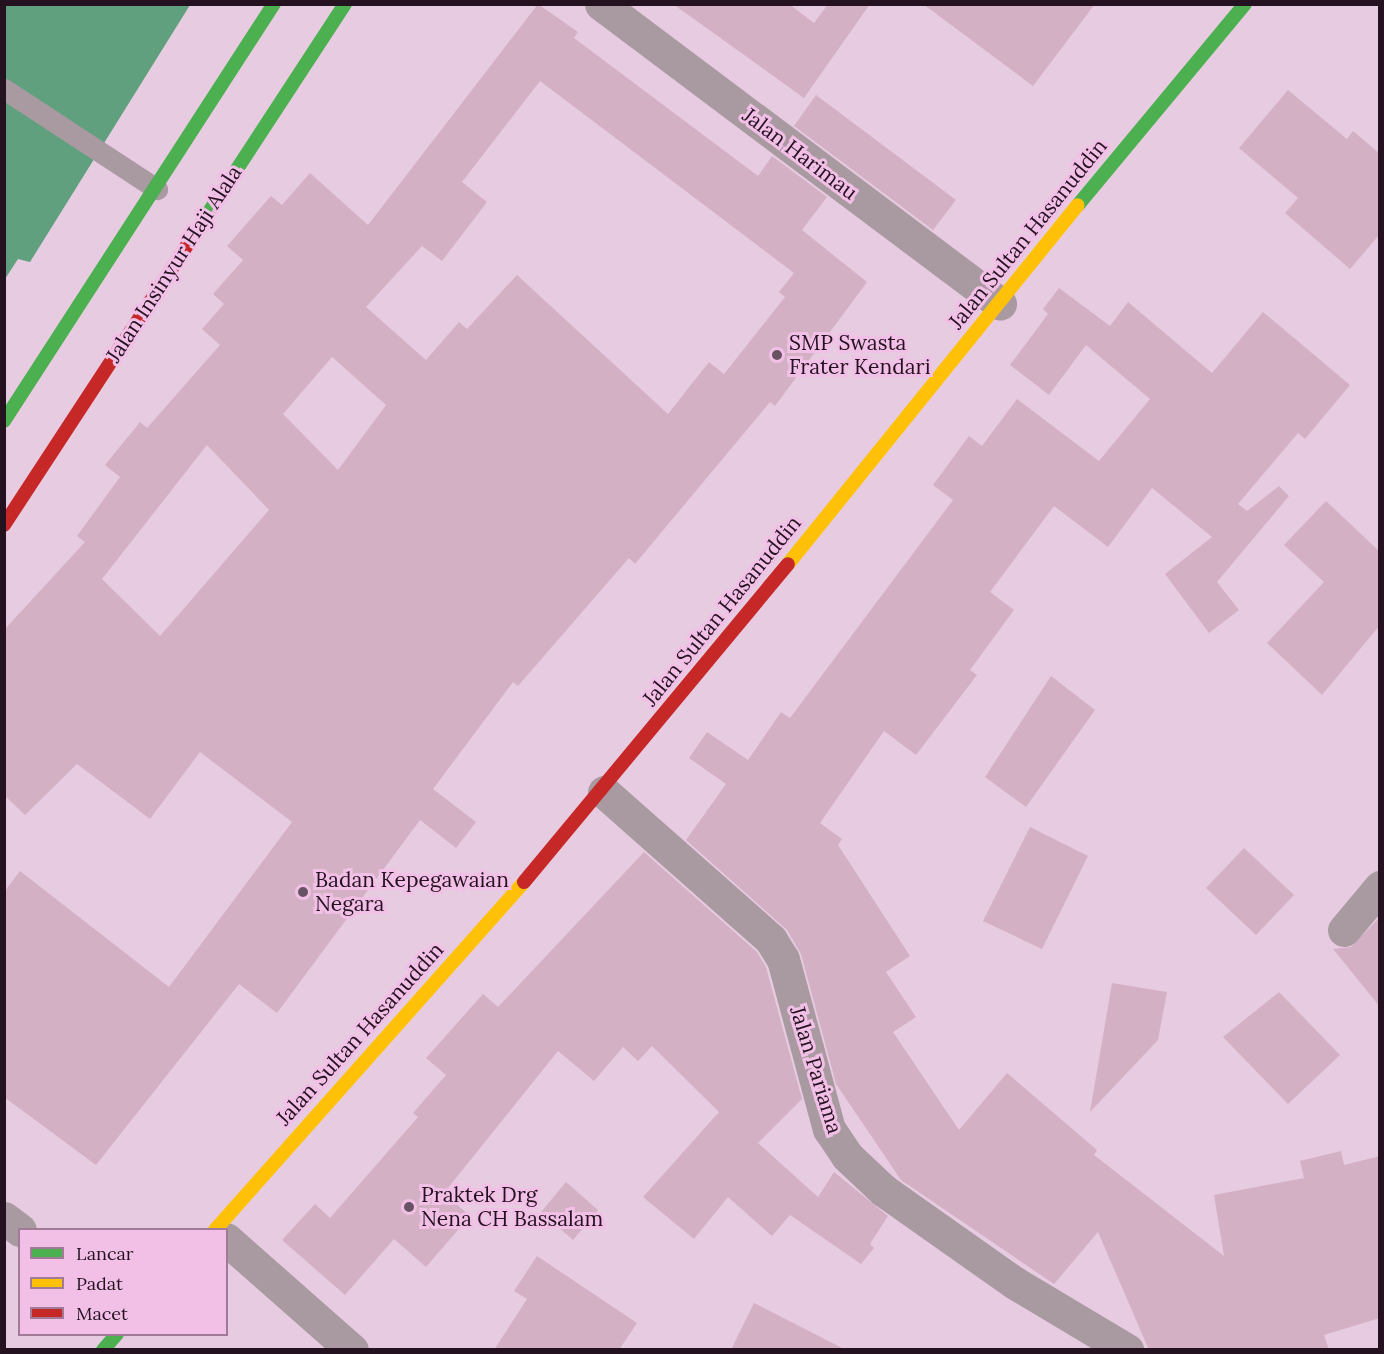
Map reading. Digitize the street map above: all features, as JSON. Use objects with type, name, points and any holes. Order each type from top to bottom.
[{"type":"main road","points":[[4,421],[157,189],[274,4]]},
{"type":"main road","name":"Jalan Insinyur Haji Alala","points":[[4,525],[345,4]]},
{"type":"main road","name":"Jalan Sultan Hasanuddin","points":[[216,1228],[604,792],[1245,4]]},
{"type":"main road","points":[[103,1350],[116,1336]]},
{"type":"street","name":"Jalan Harimau","points":[[601,4],[1000,304]]},
{"type":"street","name":"Jalan Pariama","points":[[604,792],[771,940],[783,959],[829,1129],[847,1156],[883,1190],[1015,1283],[1127,1350]]},
{"type":"street","points":[[1344,930],[1380,887]]},
{"type":"street","points":[[4,1218],[18,1228]]},
{"type":"street","points":[[228,1241],[352,1350]]},
{"type":"lane","points":[[4,89],[157,189]]},
{"type":"shaded area","points":[[5,5],[190,5],[30,262],[18,259],[5,279]]},
{"type":"building","points":[[538,4],[578,32],[574,38],[758,176],[772,156],[827,197],[802,230],[867,282],[775,406],[770,402],[635,564],[629,558],[518,686],[513,682],[433,789],[476,822],[456,848],[420,820],[277,1013],[239,984],[96,1165],[4,1097],[4,892],[20,871],[169,987],[292,822],[200,752],[150,819],[77,764],[25,815],[4,795],[4,630],[85,542],[77,536],[120,477],[105,465],[140,422],[147,428],[220,345],[202,329],[224,304],[213,294],[243,260],[227,246],[271,196],[282,205],[310,173],[368,225]],"holes":[[[540,81],[794,273],[779,292],[785,297],[724,374],[709,362],[668,414],[517,275],[467,329],[459,322],[426,360],[366,307],[422,246],[442,261],[487,202],[462,182]],[[332,357],[386,405],[338,470],[283,414]],[[207,445],[269,510],[160,636],[102,579]]]},
{"type":"building","points":[[673,4],[789,4],[814,23],[828,4],[870,4],[804,98]]},
{"type":"building","points":[[923,4],[1095,4],[1033,86]]},
{"type":"building","points":[[1288,90],[1347,139],[1353,131],[1380,154],[1380,234],[1350,269],[1285,213],[1298,198],[1239,148]]},
{"type":"building","points":[[816,95],[956,200],[933,230],[794,126]]},
{"type":"building","points":[[1059,288],[1110,326],[1128,302],[1212,373],[1263,312],[1350,385],[1305,439],[1298,433],[1238,504],[1247,511],[1279,486],[1289,496],[1217,582],[1239,610],[1209,633],[1165,574],[1212,537],[1152,488],[1108,547],[1054,506],[990,592],[1014,610],[970,670],[977,675],[916,755],[884,731],[820,823],[842,839],[838,845],[910,956],[886,972],[916,1017],[893,1032],[959,1130],[1007,1073],[1097,1150],[1094,1155],[1224,1256],[1214,1195],[1304,1178],[1300,1161],[1341,1151],[1344,1165],[1380,1156],[1380,1318],[1324,1335],[1329,1350],[1149,1350],[1098,1232],[1054,1284],[901,1180],[836,1084],[801,954],[787,930],[686,840],[726,784],[689,758],[707,732],[748,760],[781,712],[790,718],[953,500],[933,485],[969,436],[982,446],[1017,399],[1099,461],[1150,399],[1086,345],[1049,395],[1010,365],[1048,314],[1043,309]]},
{"type":"building","points":[[1326,501],[1380,552],[1380,625],[1322,695],[1267,643],[1324,582],[1284,545]]},
{"type":"building","points":[[1051,676],[1095,710],[1026,807],[985,777]]},
{"type":"building","points":[[1030,827],[1088,856],[1042,949],[983,921]]},
{"type":"building","points":[[1244,848],[1294,895],[1256,935],[1206,888]]},
{"type":"building","points":[[644,852],[757,952],[766,967],[802,1099],[758,1143],[818,1197],[834,1172],[888,1216],[870,1244],[874,1248],[861,1264],[790,1215],[772,1236],[728,1197],[694,1239],[643,1197],[719,1112],[652,1046],[638,1061],[623,1047],[594,1081],[558,1051],[444,1193],[470,1216],[426,1267],[394,1239],[345,1295],[282,1240],[315,1204],[330,1218],[418,1117],[413,1113],[446,1075],[426,1058],[483,994],[498,1007]]},
{"type":"building","points":[[1380,917],[1380,1007],[1333,949],[1351,947]]},
{"type":"building","points":[[1112,983],[1167,992],[1158,1040],[1090,1112]]},
{"type":"building","points":[[1279,992],[1340,1055],[1288,1104],[1223,1037]]},
{"type":"building","points":[[566,1182],[598,1210],[573,1240],[541,1212]]},
{"type":"building","points":[[537,1256],[637,1323],[619,1350],[494,1350],[527,1299],[514,1291]]},
{"type":"building","points":[[754,1303],[846,1350],[731,1350]]},
{"type":"traffic: fast","points":[[4,421],[274,4]]},
{"type":"traffic: fast","points":[[201,224],[345,4]]},
{"type":"traffic: fast","points":[[1078,205],[1245,4]]},
{"type":"traffic: fast","points":[[103,1350],[115,1336]]},
{"type":"traffic: slow","points":[[788,564],[1078,205]]},
{"type":"traffic: slow","points":[[217,1228],[524,882]]},
{"type":"traffic: jam","points":[[4,525],[201,224]]},
{"type":"traffic: jam","points":[[524,882],[788,564]]},
{"type":"place","name":"SMP Swasta Frater Kendari","points":[[777,355]]},
{"type":"place","name":"Badan Kepegawaian Negara","points":[[303,892]]},
{"type":"place","name":"Praktek Drg Nena CH Bassalam","points":[[409,1207]]}]
